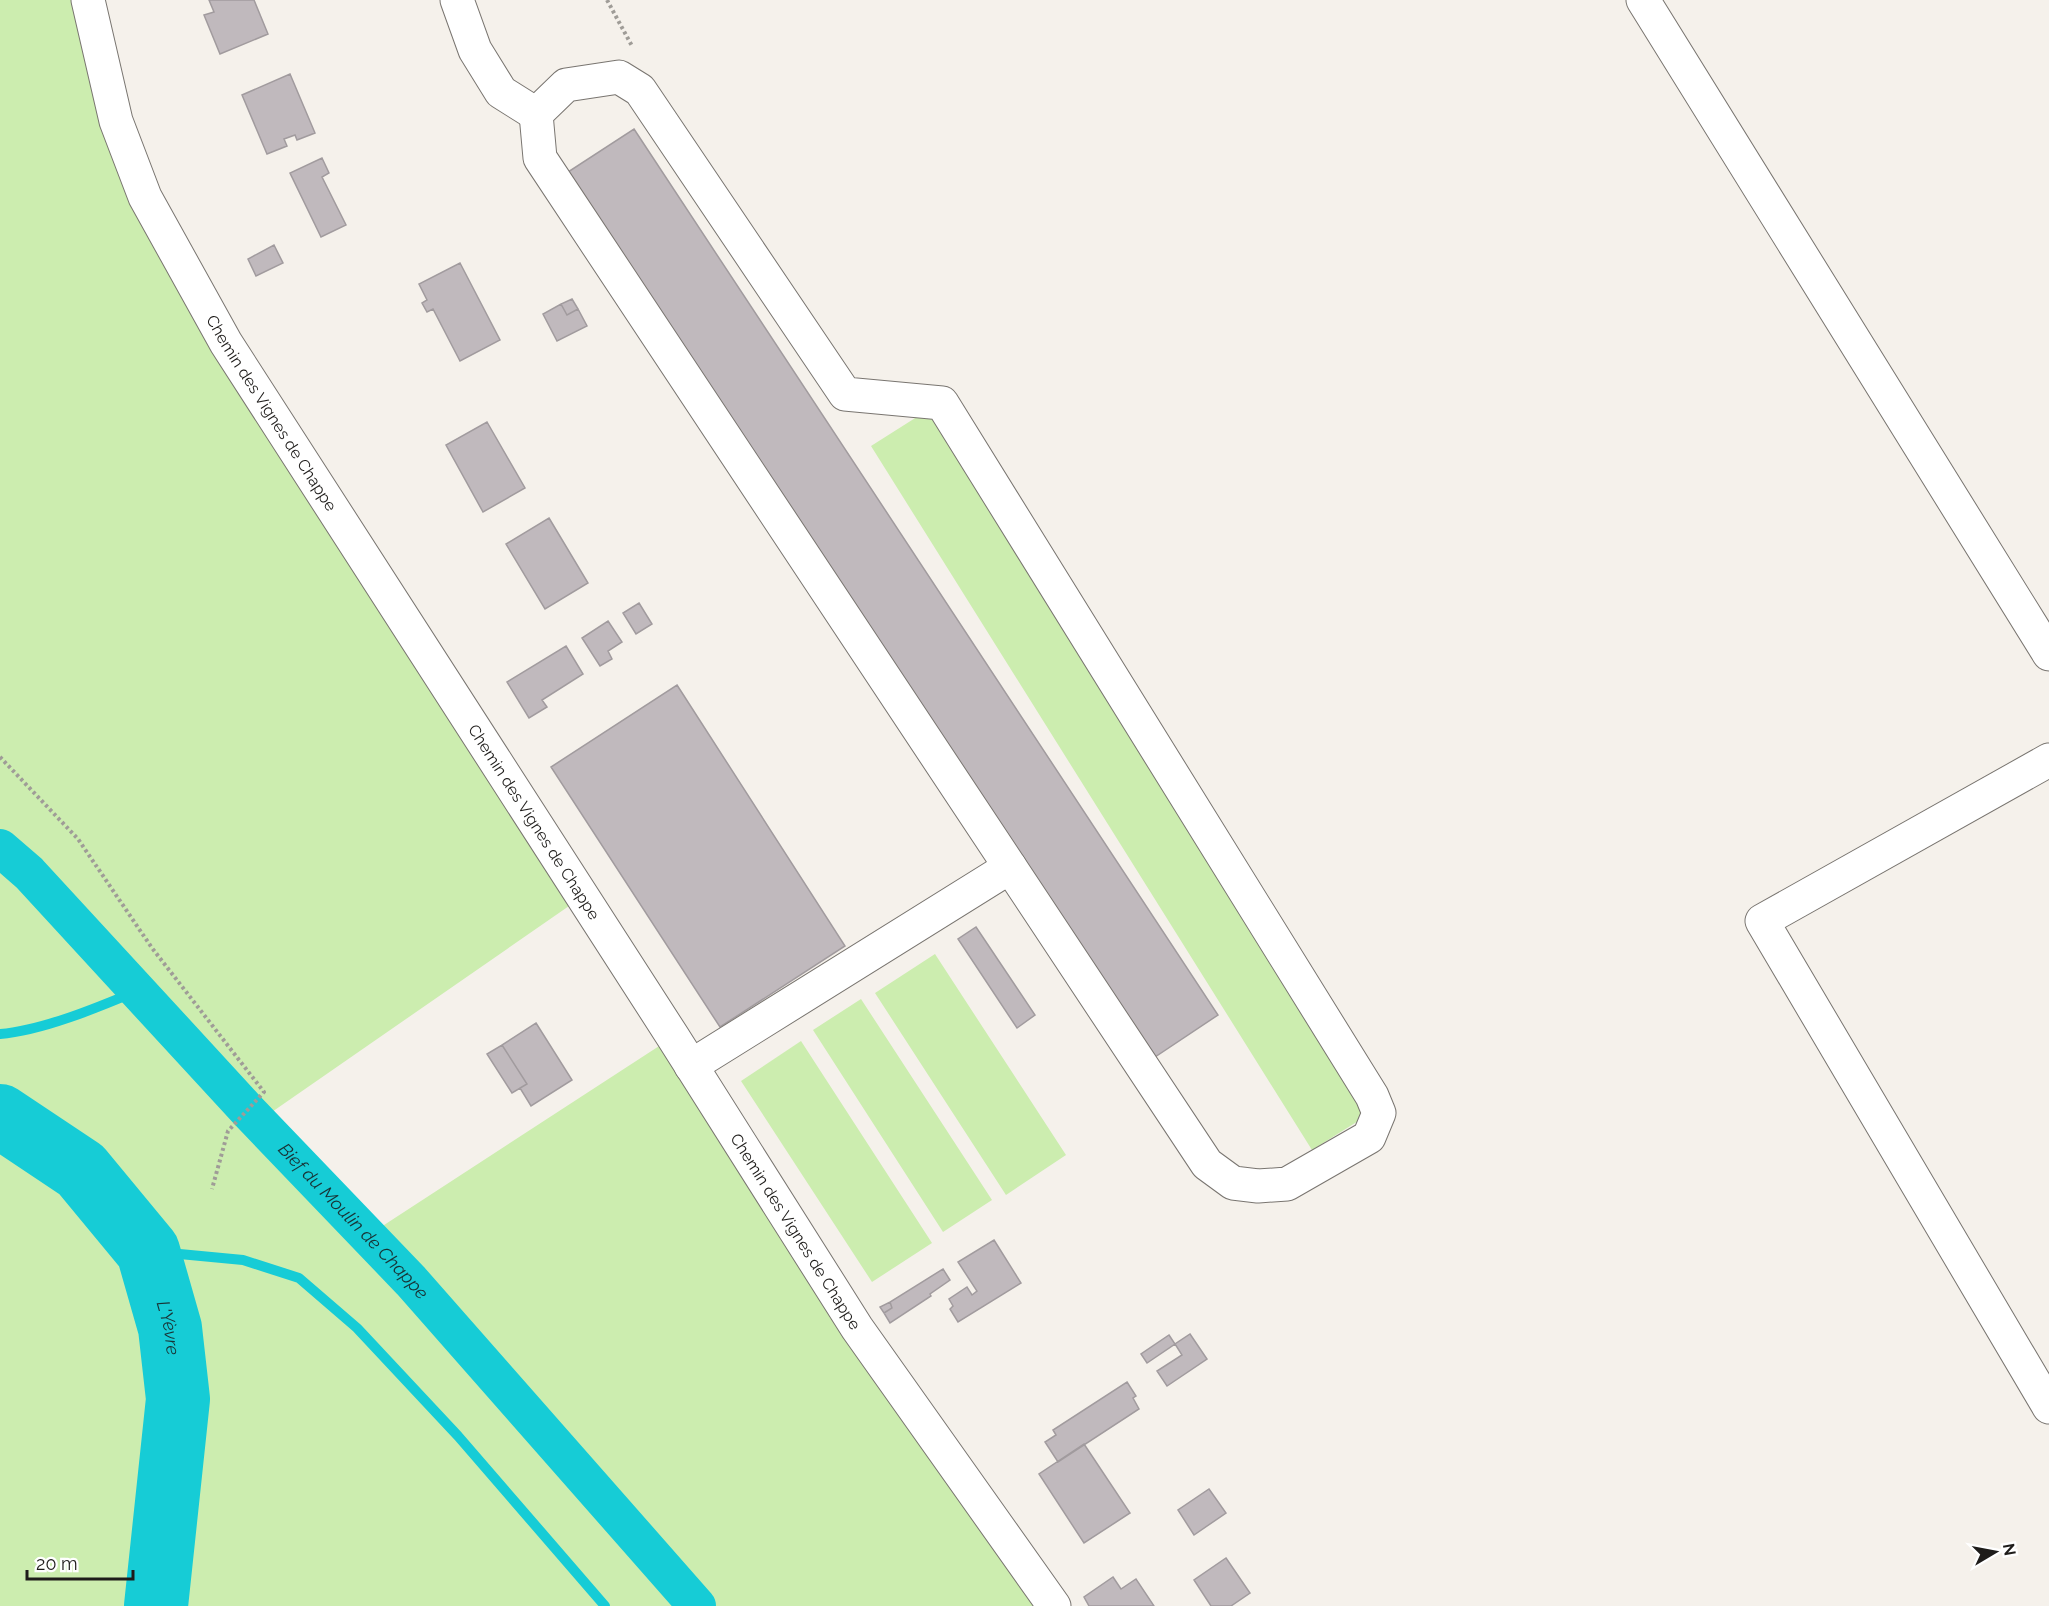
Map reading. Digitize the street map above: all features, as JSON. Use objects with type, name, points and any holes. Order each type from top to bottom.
[{"type":"street","name":"Chemin des Vignes de Chappe","points":[[88,0],[116,121],[145,197],[226,343],[857,1328],[1054,1606]]},
{"type":"street","points":[[457,0],[475,50],[501,92],[536,114]]},
{"type":"street","points":[[1643,0],[2049,654]]},
{"type":"street","points":[[619,77],[640,90],[845,394],[942,403],[1372,1096],[1379,1113],[1368,1137],[1287,1184],[1258,1186],[1233,1183],[1207,1164],[540,158],[536,114],[566,85],[619,77]]},
{"type":"street","points":[[2049,760],[1762,921],[2049,1407]]},
{"type":"street","points":[[691,1066],[1010,867]]},
{"type":"path","points":[[0,757],[78,839],[152,948],[264,1092],[228,1131],[212,1189]]},
{"type":"green space","points":[[0,0],[88,0],[145,197],[582,897],[269,1114],[381,1227],[673,1037],[1054,1606],[0,1606]]},
{"type":"green space","points":[[931,408],[1371,1113],[1312,1150],[871,446]]},
{"type":"green space","points":[[935,954],[1066,1155],[1006,1195],[875,993]]},
{"type":"green space","points":[[861,999],[992,1200],[943,1232],[813,1030]]},
{"type":"green space","points":[[801,1041],[932,1243],[872,1282],[741,1081]]},
{"type":"building","points":[[209,0],[254,0],[268,34],[220,54],[204,15],[214,12]]},
{"type":"building","points":[[290,74],[315,133],[297,140],[295,135],[284,139],[287,146],[267,154],[242,95]]},
{"type":"building","points":[[634,129],[1218,1015],[1152,1059],[568,172]]},
{"type":"building","points":[[322,158],[329,173],[322,177],[346,225],[321,237],[290,173]]},
{"type":"building","points":[[274,245],[283,263],[256,276],[248,259]]},
{"type":"building","points":[[460,263],[500,340],[460,361],[433,309],[427,312],[422,303],[427,300],[419,284]]},
{"type":"building","points":[[572,299],[578,309],[567,315],[561,304]]},
{"type":"building","points":[[561,304],[567,315],[578,309],[587,326],[557,341],[543,314]]},
{"type":"building","points":[[487,422],[525,488],[483,512],[446,445]]},
{"type":"building","points":[[549,518],[588,583],[545,609],[506,544]]},
{"type":"building","points":[[639,603],[652,624],[636,634],[623,613]]},
{"type":"building","points":[[608,621],[622,642],[608,651],[612,659],[600,666],[582,638]]},
{"type":"building","points":[[566,646],[583,674],[542,700],[547,707],[529,718],[507,682]]},
{"type":"building","points":[[677,685],[845,946],[720,1027],[551,767]]},
{"type":"building","points":[[976,927],[1035,1015],[1017,1028],[958,939]]},
{"type":"building","points":[[536,1023],[572,1080],[531,1106],[520,1088],[527,1084],[502,1045]]},
{"type":"building","points":[[502,1045],[527,1084],[512,1093],[487,1054]]},
{"type":"building","points":[[994,1240],[1021,1283],[958,1322],[950,1309],[953,1306],[949,1299],[967,1287],[972,1295],[977,1291],[958,1262]]},
{"type":"building","points":[[943,1269],[950,1280],[930,1294],[931,1296],[890,1323],[884,1313],[892,1308],[890,1302]]},
{"type":"building","points":[[890,1302],[892,1308],[884,1313],[880,1307]]},
{"type":"building","points":[[1190,1334],[1207,1359],[1167,1386],[1157,1371],[1182,1355],[1175,1344]]},
{"type":"building","points":[[1169,1335],[1175,1344],[1147,1363],[1141,1354]]},
{"type":"building","points":[[1127,1382],[1136,1396],[1133,1398],[1139,1409],[1058,1462],[1045,1442],[1056,1435],[1053,1430]]},
{"type":"building","points":[[1084,1444],[1130,1513],[1084,1543],[1039,1474]]},
{"type":"building","points":[[1209,1489],[1226,1513],[1194,1535],[1178,1510]]},
{"type":"building","points":[[1226,1558],[1250,1593],[1231,1606],[1211,1606],[1194,1580]]},
{"type":"building","points":[[1113,1577],[1121,1589],[1136,1579],[1154,1606],[1089,1606],[1084,1597]]},
{"type":"waterway","name":"Bief du Moulin de Chappe","points":[[0,848],[29,873],[248,1111],[411,1281],[697,1606]]},
{"type":"waterway","points":[[0,1034],[51,1023],[137,991]]},
{"type":"waterway","name":"L'Yèvre","points":[[0,1116],[81,1170],[148,1251],[170,1328],[178,1399],[156,1606]]},
{"type":"waterway","points":[[148,1251],[243,1260],[299,1278],[357,1328],[458,1436],[605,1606]]}]
